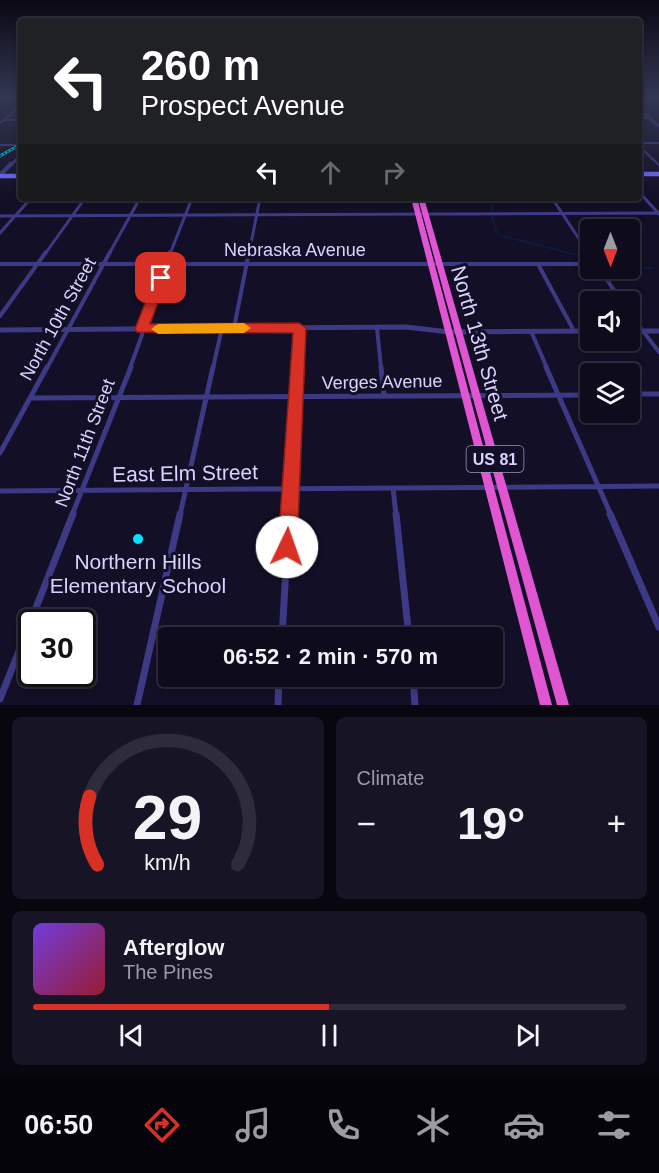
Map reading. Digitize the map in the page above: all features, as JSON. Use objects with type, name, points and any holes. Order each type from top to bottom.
[{"type":"highway","name":"North 13th Street","points":[[416,201],[422,214]]},
{"type":"highway","name":"North 13th Street","points":[[421,201],[422,214],[454,332],[476,395],[563,705]]},
{"type":"highway","name":"North 13th Street","points":[[454,332],[465,394],[546,705]]},
{"type":"main road","points":[[642,174],[659,174]]},
{"type":"main road","points":[[0,176],[18,176]]},
{"type":"street","points":[[642,145],[659,143]]},
{"type":"street","points":[[0,145],[18,145]]},
{"type":"street","points":[[642,148],[659,165]]},
{"type":"street","points":[[0,176],[18,159]]},
{"type":"street","points":[[642,195],[659,214]]},
{"type":"street","points":[[0,233],[28,201]]},
{"type":"street","points":[[0,316],[83,201]]},
{"type":"street","name":"North 10th Street","points":[[0,453],[138,201]]},
{"type":"street","name":"North 11th Street","points":[[0,699],[118,398],[191,201]]},
{"type":"street","points":[[234,328],[259,201]]},
{"type":"street","points":[[554,201],[580,240]]},
{"type":"street","points":[[0,216],[659,214]]},
{"type":"street","name":"Nebraska Avenue","points":[[0,264],[580,264]]},
{"type":"street","points":[[538,264],[574,331]]},
{"type":"street","points":[[0,330],[422,327],[454,332],[580,331]]},
{"type":"street","points":[[640,327],[659,352]]},
{"type":"street","points":[[137,705],[222,328]]},
{"type":"street","points":[[283,627],[299,328]]},
{"type":"street","points":[[377,328],[384,395]]},
{"type":"street","points":[[531,331],[659,627]]},
{"type":"street","points":[[643,331],[659,331]]},
{"type":"street","name":"Verges Avenue","points":[[30,398],[580,394]]},
{"type":"street","points":[[640,394],[659,394]]},
{"type":"street","name":"East Elm Street","points":[[0,490],[659,486]]},
{"type":"street","points":[[393,488],[408,627]]},
{"type":"street","points":[[278,705],[279,687]]},
{"type":"street","points":[[414,687],[416,705]]},
{"type":"waterway","points":[[491,212],[493,201]]},
{"type":"waterway","points":[[492,216],[496,231],[502,236],[580,256]]},
{"type":"waterway","points":[[640,268],[653,268]]},
{"type":"railway","points":[[0,156],[18,146]]},
{"type":"slow traffic","points":[[158,329],[244,328]]},
{"type":"place","name":"Northern Hills Elementary School","points":[[138,539]]},
{"type":"route","points":[[161,278],[142,329],[299,328],[287,547]]}]
